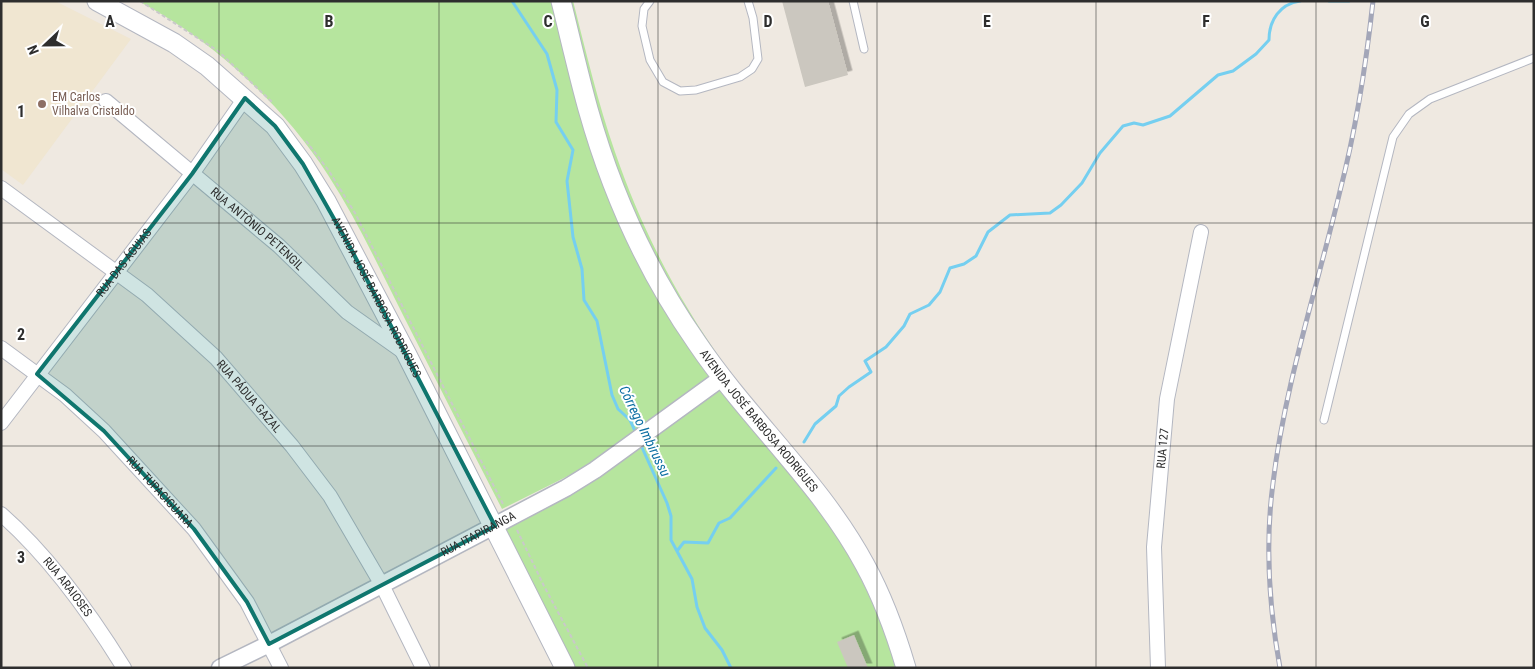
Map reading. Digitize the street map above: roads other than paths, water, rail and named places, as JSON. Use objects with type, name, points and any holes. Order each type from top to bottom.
[{"type":"main road","name":"AVENIDA JOSÉ BARBOSA RODRIGUES","points":[[98,1],[174,43],[207,66],[275,126],[316,186],[407,355],[495,526],[565,668]]},
{"type":"main road","name":"AVENIDA JOSÉ BARBOSA RODRIGUES","points":[[561,1],[588,109],[626,216],[674,308],[697,344],[812,485],[866,566],[906,668]]},
{"type":"street","name":"RUA DAS ÁGUIAS","points":[[1,423],[192,174],[245,98]]},
{"type":"street","name":"RUA ANTÔNIO PETENGIL","points":[[106,101],[279,246],[347,312],[407,355]]},
{"type":"street","name":"RUA PÁDUA GAZAL","points":[[1,188],[117,271],[147,295],[216,358],[292,446],[330,496],[382,585],[423,668]]},
{"type":"street","name":"RUA 127","points":[[1158,667],[1154,547],[1167,399],[1201,232]]},
{"type":"street","name":"RUA TUPACIGUARA","points":[[1,348],[65,395],[104,431],[194,529],[247,602],[281,668]]},
{"type":"street","name":"RUA ITAPIRANGA","points":[[220,668],[270,644],[495,526],[588,475],[723,376]]},
{"type":"street","name":"RUA ARAIOSES","points":[[1,514],[55,571],[103,633],[124,668]]},
{"type":"lane","points":[[650,1],[644,8],[642,26],[650,60],[663,82],[680,91],[696,90],[740,78],[752,69],[758,59],[753,18],[748,1]]},
{"type":"lane","points":[[853,1],[864,49]]},
{"type":"lane","points":[[1324,420],[1393,137],[1409,114],[1430,99],[1534,58]]},
{"type":"lane","points":[[1154,668],[1158,667]]},
{"type":"waterway","name":"Córrego Imbirussu","points":[[512,1],[547,54],[557,90],[556,122],[573,150],[567,181],[573,237],[582,269],[584,300],[597,321],[612,395],[618,409],[630,420],[636,433]]},
{"type":"waterway","points":[[804,442],[815,424],[836,406],[839,396],[871,372],[865,361],[886,347],[904,326],[910,314],[929,305],[940,292],[950,268],[964,264],[976,256],[988,232],[1010,215],[1050,213],[1061,205],[1082,183],[1100,153],[1123,126],[1134,123],[1143,125],[1170,116],[1218,75],[1233,71],[1256,54],[1269,40],[1271,26],[1281,9],[1300,1]]},
{"type":"waterway","points":[[1329,1],[1349,1]]},
{"type":"waterway","name":"Córrego Imbirussu","points":[[640,443],[667,503],[671,516],[671,540],[692,579],[697,607],[705,628],[722,650],[731,668]]},
{"type":"waterway","points":[[677,551],[684,542],[708,543],[719,523],[730,518],[776,468]]},
{"type":"railway","points":[[1280,668],[1269,576],[1269,529],[1278,446],[1302,336],[1346,168],[1364,73],[1373,1]]},
{"type":"place","name":"EM Carlos Vilhalva Cristaldo","points":[[42,104]]}]
